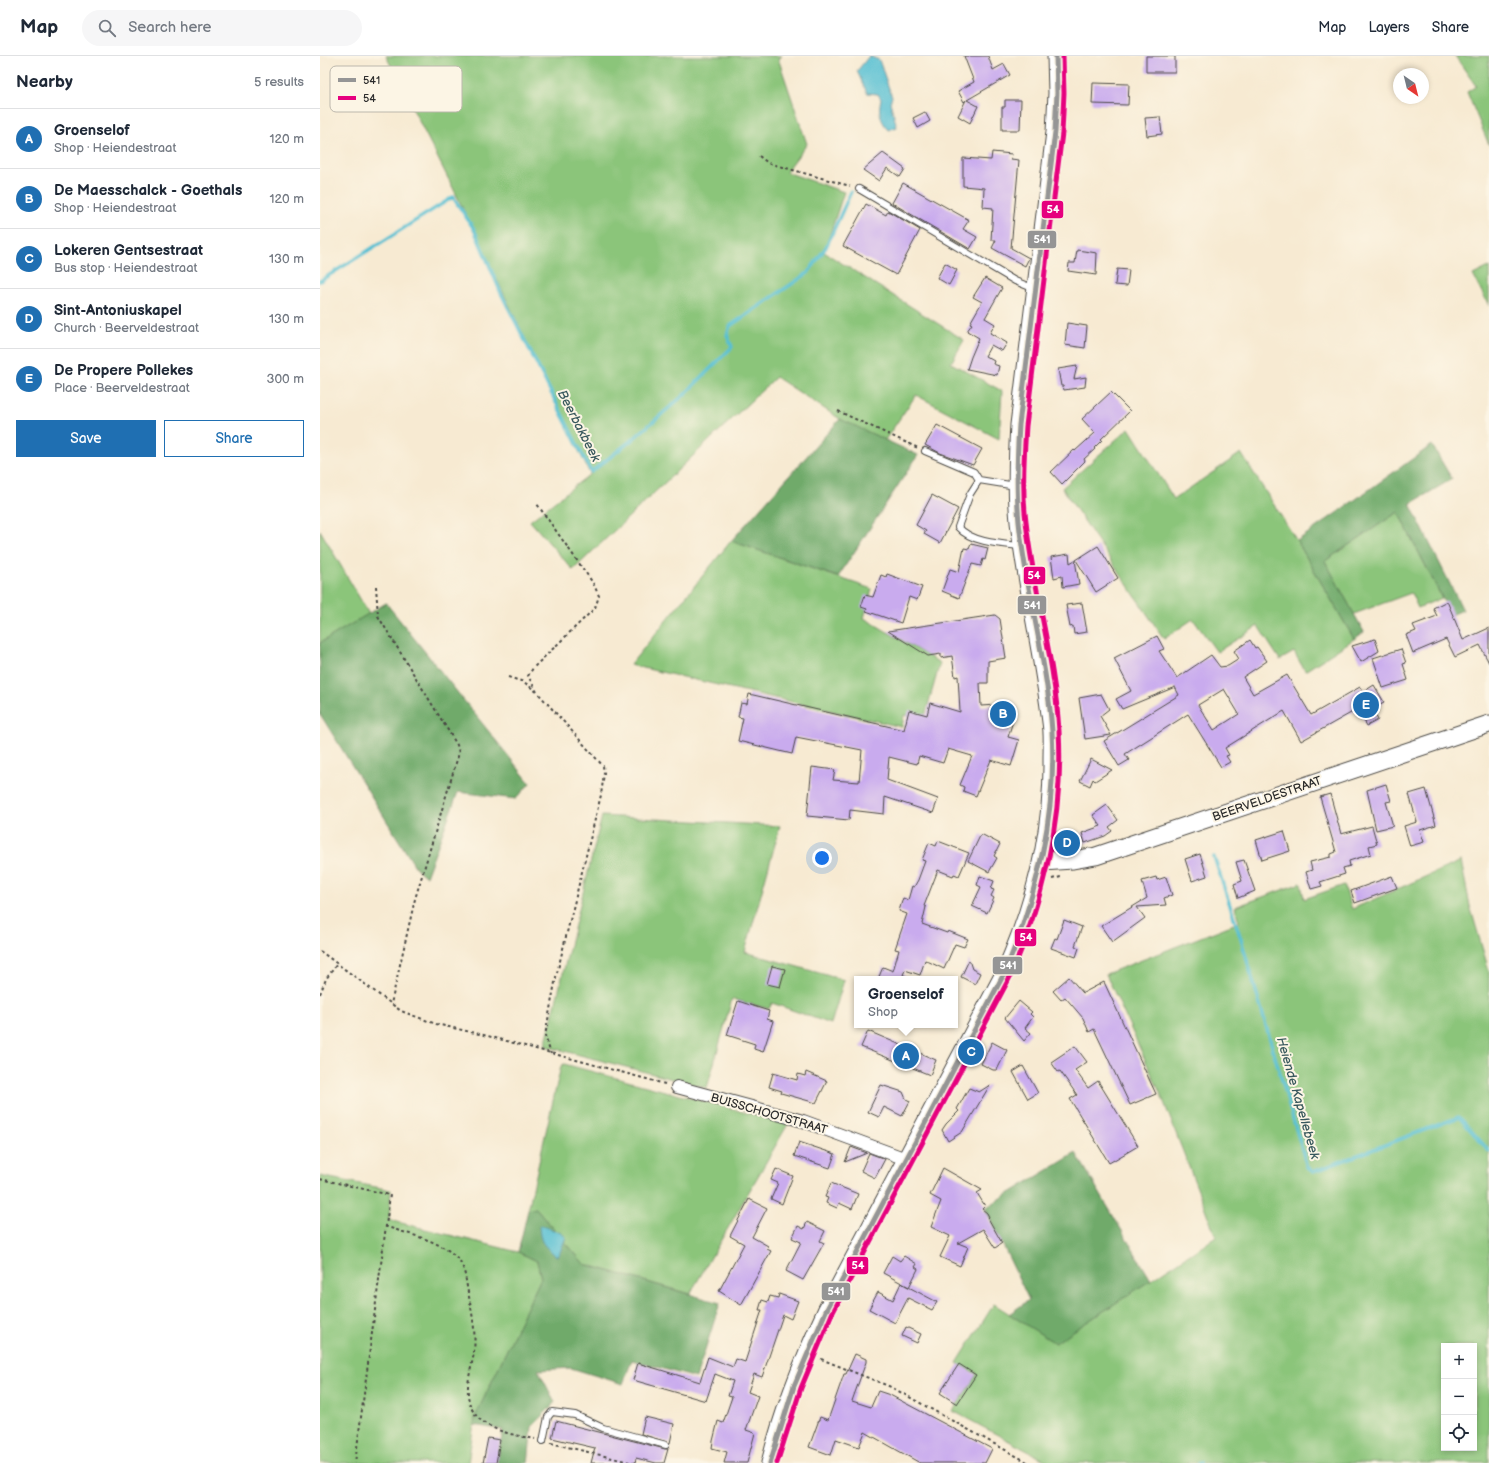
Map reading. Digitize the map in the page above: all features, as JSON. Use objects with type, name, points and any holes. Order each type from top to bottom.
[{"type":"main road","points":[[770,1463],[788,1402],[806,1353],[1005,972],[1027,917],[1042,862],[1049,829],[1052,781],[1051,723],[1023,546],[1017,465],[1020,426],[1055,132],[1057,93],[1056,56]]},
{"type":"main road","name":"BEERVELDESTRAAT","points":[[1042,862],[1073,860],[1096,856],[1489,724]]},
{"type":"street","name":"BUISSCHOOTSTRAAT","points":[[677,1088],[803,1121],[906,1159]]},
{"type":"lane","points":[[859,189],[1015,281],[1036,289]]},
{"type":"lane","points":[[925,451],[974,472],[979,480],[1018,486]]},
{"type":"lane","points":[[979,480],[970,494],[958,527],[965,534],[998,544],[1023,546]]},
{"type":"lane","points":[[543,1441],[548,1417],[552,1412],[575,1415],[603,1428],[666,1445]]},
{"type":"path","points":[[759,156],[768,163],[859,189]]},
{"type":"path","points":[[838,411],[925,451]]},
{"type":"path","points":[[537,504],[593,583],[599,596],[595,608],[533,668],[528,676],[538,693]]},
{"type":"path","points":[[376,586],[378,616],[457,745],[459,753],[415,899],[391,1004]]},
{"type":"path","points":[[508,677],[524,682],[538,693],[602,766],[604,773],[601,795],[556,977],[546,1029],[545,1036],[551,1054]]},
{"type":"path","points":[[320,952],[401,1011],[436,1024],[488,1036],[677,1088]]},
{"type":"path","points":[[320,994],[326,980],[337,964]]},
{"type":"path","points":[[320,1179],[390,1195],[355,1463]]},
{"type":"path","points":[[385,1226],[430,1242],[450,1251],[460,1261],[474,1317],[474,1351],[468,1395],[472,1409],[478,1418],[494,1429],[516,1436],[633,1463]]},
{"type":"path","points":[[806,1353],[891,1387],[1028,1463]]},
{"type":"green space","points":[[386,56],[782,56],[778,58],[807,144],[786,172],[844,192],[824,252],[964,340],[951,363],[1002,391],[999,439],[916,395],[885,440],[840,419],[776,377],[573,570],[530,521],[590,474],[454,190],[414,112],[462,112],[462,66],[391,66]]},
{"type":"green space","points":[[1455,56],[1489,56],[1489,145],[1467,92],[1476,86]]},
{"type":"green space","points":[[1489,267],[1489,306],[1473,275]]},
{"type":"green space","points":[[840,419],[918,455],[838,577],[731,541]]},
{"type":"green space","points":[[1129,428],[1174,499],[1241,453],[1297,541],[1354,639],[1305,671],[1294,652],[1280,660],[1258,626],[1217,652],[1193,619],[1164,639],[1062,488]]},
{"type":"green space","points":[[1432,445],[1452,479],[1410,504],[1463,610],[1451,615],[1398,512],[1325,561],[1364,632],[1354,639],[1297,541]]},
{"type":"green space","points":[[1398,512],[1442,598],[1418,608],[1411,593],[1354,614],[1325,561]]},
{"type":"green space","points":[[320,530],[369,614],[320,643]]},
{"type":"green space","points":[[731,541],[872,589],[864,618],[940,663],[924,719],[904,715],[902,727],[630,665]]},
{"type":"green space","points":[[386,603],[530,783],[516,799],[458,792],[426,877],[416,868],[320,714],[320,643]]},
{"type":"green space","points":[[602,816],[780,826],[745,952],[844,980],[831,1024],[772,1003],[769,1009],[732,999],[707,1088],[545,1046]]},
{"type":"green space","points":[[1461,861],[1470,906],[1489,971],[1489,1463],[1050,1463],[953,1411],[977,1374],[957,1363],[994,1304],[1055,1343],[1216,1237],[1162,1097],[1106,974],[1239,922],[1235,907],[1301,883],[1304,899],[1344,885],[1352,909]]},
{"type":"green space","points":[[564,1064],[788,1124],[690,1294],[584,1264],[536,1208],[528,1210],[561,1066]]},
{"type":"green space","points":[[1076,1153],[1151,1280],[1055,1343],[1009,1314],[1029,1300],[985,1208]]},
{"type":"green space","points":[[320,1176],[391,1190],[389,1220],[518,1252],[537,1261],[541,1278],[475,1417],[468,1463],[320,1463]]},
{"type":"green space","points":[[536,1208],[584,1264],[720,1303],[696,1378],[632,1360],[623,1384],[571,1368],[538,1370],[555,1402],[532,1427],[528,1463],[497,1463],[503,1430],[474,1425],[475,1417],[541,1278],[537,1261],[518,1252],[528,1210]]},
{"type":"water","points":[[869,56],[879,60],[892,97],[890,102],[897,127],[888,130],[880,115],[881,99],[878,94],[867,93],[857,71]]},
{"type":"water","points":[[541,1225],[561,1233],[566,1237],[559,1255],[556,1256],[543,1244],[540,1237],[539,1226]]},
{"type":"building","points":[[964,56],[988,56],[993,70],[1004,64],[1010,75],[967,100],[978,106],[970,123],[958,116],[966,100],[964,102],[958,91],[974,82]]},
{"type":"building","points":[[1146,56],[1175,56],[1175,72],[1146,72]]},
{"type":"building","points":[[1093,83],[1129,84],[1128,105],[1092,104]]},
{"type":"building","points":[[1005,100],[1021,100],[1020,130],[1002,130],[1002,107],[1005,107]]},
{"type":"building","points":[[925,112],[930,121],[918,128],[913,118]]},
{"type":"building","points":[[1160,117],[1162,134],[1147,136],[1145,118]]},
{"type":"building","points":[[992,152],[1012,154],[1011,159],[1019,160],[1011,248],[1029,258],[1025,266],[992,248],[996,240],[991,240],[993,208],[983,207],[984,188],[963,186],[963,158],[991,160]]},
{"type":"building","points":[[883,153],[905,169],[900,177],[887,168],[879,181],[863,170]]},
{"type":"building","points":[[903,183],[969,220],[963,229],[977,237],[970,249],[892,203]]},
{"type":"building","points":[[866,204],[886,215],[888,211],[920,230],[896,275],[843,246]]},
{"type":"building","points":[[1077,250],[1097,253],[1096,275],[1068,271],[1069,263],[1075,263]]},
{"type":"building","points":[[945,263],[957,270],[949,285],[937,278]]},
{"type":"building","points":[[1117,269],[1129,270],[1127,286],[1115,285]]},
{"type":"building","points":[[985,278],[1002,288],[985,318],[995,324],[990,333],[1007,343],[1002,351],[991,345],[985,356],[994,361],[993,364],[999,366],[997,375],[967,369],[979,338],[967,331],[972,324],[970,323],[982,302],[973,297]]},
{"type":"building","points":[[1067,323],[1087,326],[1085,348],[1065,345]]},
{"type":"building","points":[[1077,366],[1074,379],[1086,377],[1085,387],[1064,390],[1063,386],[1061,386],[1058,369]]},
{"type":"building","points":[[1111,392],[1130,411],[1101,439],[1102,440],[1094,448],[1095,449],[1084,459],[1085,461],[1062,484],[1051,472],[1074,450],[1075,451],[1095,433],[1082,419]]},
{"type":"building","points":[[937,425],[982,449],[973,465],[940,453],[925,445]]},
{"type":"building","points":[[932,495],[958,509],[940,543],[924,534],[926,531],[916,525]]},
{"type":"building","points":[[971,544],[988,548],[985,560],[983,559],[981,566],[972,564],[959,598],[942,591],[950,569],[959,572],[964,548],[969,549]]},
{"type":"building","points":[[1098,546],[1118,578],[1096,592],[1076,560]]},
{"type":"building","points":[[1069,554],[1070,563],[1075,560],[1079,584],[1063,587],[1062,576],[1054,578],[1051,557]]},
{"type":"building","points":[[887,574],[922,587],[917,600],[909,597],[901,623],[866,611],[867,609],[861,607],[865,595],[873,597],[881,575],[886,577]]},
{"type":"building","points":[[1447,601],[1463,640],[1489,628],[1489,663],[1480,645],[1455,657],[1446,639],[1413,653],[1406,635],[1416,631],[1413,625],[1437,616],[1433,608]]},
{"type":"building","points":[[1082,603],[1087,632],[1074,634],[1073,626],[1070,627],[1066,605]]},
{"type":"building","points":[[995,615],[1000,619],[1006,658],[988,661],[988,683],[980,683],[981,706],[1011,704],[1013,721],[1008,737],[1019,740],[1011,766],[991,760],[976,796],[963,791],[964,787],[960,785],[972,756],[948,749],[943,763],[919,756],[917,764],[889,757],[887,780],[938,799],[933,813],[885,797],[884,814],[850,810],[849,820],[807,816],[812,767],[835,770],[833,780],[859,782],[862,750],[796,737],[792,754],[738,741],[743,718],[738,717],[741,703],[747,704],[749,694],[904,730],[909,710],[927,715],[930,703],[960,712],[958,676],[955,677],[952,656],[941,658],[941,654],[928,656],[888,631]]},
{"type":"building","points":[[1157,636],[1164,649],[1159,651],[1177,678],[1211,655],[1220,667],[1228,666],[1239,659],[1234,651],[1250,640],[1267,661],[1243,677],[1253,694],[1287,675],[1311,715],[1360,687],[1363,692],[1374,685],[1384,702],[1372,708],[1378,720],[1367,726],[1358,709],[1301,741],[1284,711],[1225,748],[1229,755],[1226,756],[1230,762],[1221,767],[1188,714],[1125,754],[1129,760],[1119,766],[1104,741],[1179,695],[1175,687],[1122,709],[1116,699],[1131,691],[1114,658]],"holes":[[[1224,689],[1239,714],[1214,730],[1198,705]]]},
{"type":"building","points":[[1375,639],[1379,651],[1361,662],[1352,646]]},
{"type":"building","points":[[1401,649],[1406,663],[1403,664],[1408,680],[1383,688],[1373,658]]},
{"type":"building","points":[[1101,694],[1109,709],[1100,716],[1111,735],[1085,739],[1079,698]]},
{"type":"building","points":[[1091,759],[1112,770],[1095,781],[1093,779],[1090,786],[1080,781]]},
{"type":"building","points":[[1386,784],[1391,801],[1386,802],[1393,826],[1376,830],[1367,790]]},
{"type":"building","points":[[1426,789],[1436,825],[1420,830],[1424,842],[1410,846],[1404,826],[1417,822],[1409,794]]},
{"type":"building","points":[[1330,794],[1341,834],[1372,826],[1377,844],[1369,846],[1371,854],[1349,861],[1350,866],[1343,868],[1345,874],[1320,882],[1322,886],[1311,889],[1306,872],[1312,870],[1310,862],[1331,857],[1331,854],[1336,852],[1320,797]]},
{"type":"building","points":[[1107,805],[1118,820],[1109,827],[1112,831],[1105,836],[1085,843],[1082,833],[1101,826],[1093,815]]},
{"type":"building","points":[[1284,831],[1290,851],[1262,860],[1256,840]]},
{"type":"building","points":[[981,834],[1000,844],[994,856],[997,858],[989,872],[968,861]]},
{"type":"building","points":[[938,841],[969,853],[959,876],[954,874],[953,876],[938,870],[924,906],[926,907],[922,924],[947,933],[948,931],[968,939],[964,947],[955,944],[944,969],[925,960],[920,975],[905,970],[903,975],[905,976],[879,976],[883,967],[893,971],[899,950],[895,949],[907,914],[899,911],[903,898],[908,900],[912,886],[914,887],[918,880],[925,861],[922,860],[929,843],[936,846]]},
{"type":"building","points":[[1200,854],[1207,876],[1192,881],[1185,859]]},
{"type":"building","points":[[1244,860],[1255,891],[1238,898],[1234,884],[1242,881],[1236,862]]},
{"type":"building","points":[[980,876],[994,881],[991,889],[994,890],[991,896],[994,898],[987,913],[972,906],[981,887],[977,885]]},
{"type":"building","points":[[1392,876],[1397,888],[1355,903],[1351,891]]},
{"type":"building","points":[[1156,877],[1157,880],[1166,877],[1172,895],[1164,898],[1166,905],[1137,907],[1145,918],[1112,942],[1101,926],[1147,898],[1142,881]]},
{"type":"building","points":[[1064,920],[1082,927],[1075,946],[1079,948],[1076,957],[1051,948],[1055,938],[1057,939]]},
{"type":"building","points":[[969,960],[972,969],[980,973],[975,984],[961,977]]},
{"type":"building","points":[[772,966],[785,969],[780,987],[767,984]]},
{"type":"building","points":[[1069,977],[1083,993],[1104,982],[1156,1094],[1130,1105],[1094,1029],[1089,1032],[1083,1018],[1065,997],[1061,1000],[1053,991]]},
{"type":"building","points":[[738,1001],[769,1011],[767,1019],[773,1021],[763,1052],[754,1049],[755,1044],[727,1035]]},
{"type":"building","points":[[1019,1001],[1032,1012],[1030,1014],[1033,1017],[1025,1028],[1031,1033],[1024,1041],[1005,1018]]},
{"type":"building","points":[[868,1031],[936,1060],[930,1075],[861,1047]]},
{"type":"building","points":[[992,1042],[1007,1050],[997,1070],[993,1070],[981,1064]]},
{"type":"building","points":[[1075,1046],[1087,1062],[1075,1070],[1088,1088],[1098,1081],[1138,1146],[1109,1163],[1070,1099],[1077,1095],[1060,1071],[1058,1072],[1051,1062]]},
{"type":"building","points":[[1023,1066],[1038,1093],[1028,1099],[1013,1072]]},
{"type":"building","points":[[806,1072],[827,1081],[816,1103],[781,1093],[782,1091],[769,1087],[773,1073],[797,1080],[798,1074],[805,1076]]},
{"type":"building","points":[[881,1085],[903,1092],[906,1099],[910,1101],[902,1116],[884,1107],[879,1117],[868,1112]]},
{"type":"building","points":[[990,1085],[962,1132],[948,1141],[942,1130],[959,1111],[957,1109],[969,1088],[979,1092]]},
{"type":"building","points":[[799,1142],[835,1154],[830,1168],[794,1156]]},
{"type":"building","points":[[851,1147],[867,1153],[845,1162]]},
{"type":"building","points":[[869,1153],[885,1159],[875,1178],[861,1171]]},
{"type":"building","points":[[943,1168],[982,1190],[977,1193],[985,1206],[982,1209],[987,1213],[988,1218],[1002,1243],[995,1248],[983,1229],[958,1243],[968,1247],[960,1266],[940,1257],[950,1236],[931,1227],[941,1201],[930,1195]]},
{"type":"building","points":[[776,1169],[793,1176],[782,1204],[771,1199],[778,1183],[771,1180]]},
{"type":"building","points":[[831,1183],[858,1194],[852,1209],[839,1203],[837,1208],[826,1203],[828,1198],[825,1197]]},
{"type":"building","points":[[749,1199],[767,1208],[752,1237],[768,1246],[767,1249],[771,1251],[741,1305],[719,1291],[744,1244],[730,1236]]},
{"type":"building","points":[[807,1222],[825,1231],[820,1241],[824,1243],[803,1280],[786,1271],[801,1242],[792,1238],[798,1226],[804,1229]]},
{"type":"building","points":[[892,1256],[900,1261],[904,1256],[917,1264],[915,1267],[918,1269],[909,1287],[883,1273]]},
{"type":"building","points":[[901,1283],[937,1302],[932,1310],[908,1298],[895,1323],[869,1309],[878,1292],[893,1300]]},
{"type":"building","points":[[779,1294],[798,1301],[791,1319],[783,1315],[762,1377],[754,1374],[748,1392],[758,1396],[746,1430],[755,1433],[747,1463],[724,1463],[727,1452],[712,1448],[718,1421],[723,1423],[732,1397],[728,1396],[733,1381],[715,1374],[706,1401],[633,1380],[638,1363],[700,1382],[708,1357],[733,1367],[736,1359],[745,1362],[762,1310],[759,1310],[762,1300],[768,1302],[770,1296],[778,1298]]},
{"type":"building","points":[[906,1327],[921,1334],[917,1343],[902,1336]]},
{"type":"building","points":[[855,1354],[866,1359],[866,1362],[852,1401],[871,1407],[878,1391],[890,1395],[992,1449],[985,1463],[920,1463],[865,1432],[859,1447],[836,1439],[831,1455],[809,1447],[820,1417],[828,1420],[844,1374],[846,1374]]},
{"type":"building","points":[[959,1364],[976,1375],[957,1404],[940,1393]]},
{"type":"building","points":[[645,1417],[674,1424],[670,1443],[641,1434]]},
{"type":"building","points":[[556,1421],[668,1449],[664,1463],[656,1463],[636,1458],[635,1463],[591,1463],[595,1448],[552,1438]]},
{"type":"building","points":[[488,1438],[500,1440],[496,1463],[483,1463]]},
{"type":"waterway","name":"Beerbakbeek","points":[[320,281],[453,197],[474,229],[501,293],[591,472],[633,439],[684,395],[732,347],[727,335],[730,326],[808,273],[826,247],[851,192]]},
{"type":"waterway","name":"Heiende Kapellebeek","points":[[1214,857],[1240,936],[1307,1167],[1313,1172],[1459,1117],[1489,1151]]},
{"type":"transit line","name":"541","points":[[770,1463],[794,1386],[826,1311],[1005,972],[1027,914],[1042,854],[1048,823],[1051,793],[1053,762],[1052,731],[1046,678],[1022,548],[1018,510],[1017,461],[1019,425],[1055,132],[1057,93],[1056,56]]},
{"type":"transit line","name":"54","points":[[777,1463],[801,1388],[832,1314],[1011,975],[1033,916],[1049,856],[1055,825],[1058,794],[1060,763],[1059,731],[1057,705],[1049,653],[1030,548],[1024,498],[1024,474],[1026,426],[1062,133],[1064,93],[1063,56]]},
{"type":"place","name":"De Propere Pollekes","points":[[1366,705]]},
{"type":"place","name":"De Maesschalck - Goethals","points":[[1003,714]]},
{"type":"place","name":"Sint-Antoniuskapel","points":[[1067,843]]},
{"type":"place","name":"Lokeren Gentsestraat","points":[[971,1052]]},
{"type":"place","name":"Groenselof","points":[[906,1056]]}]
